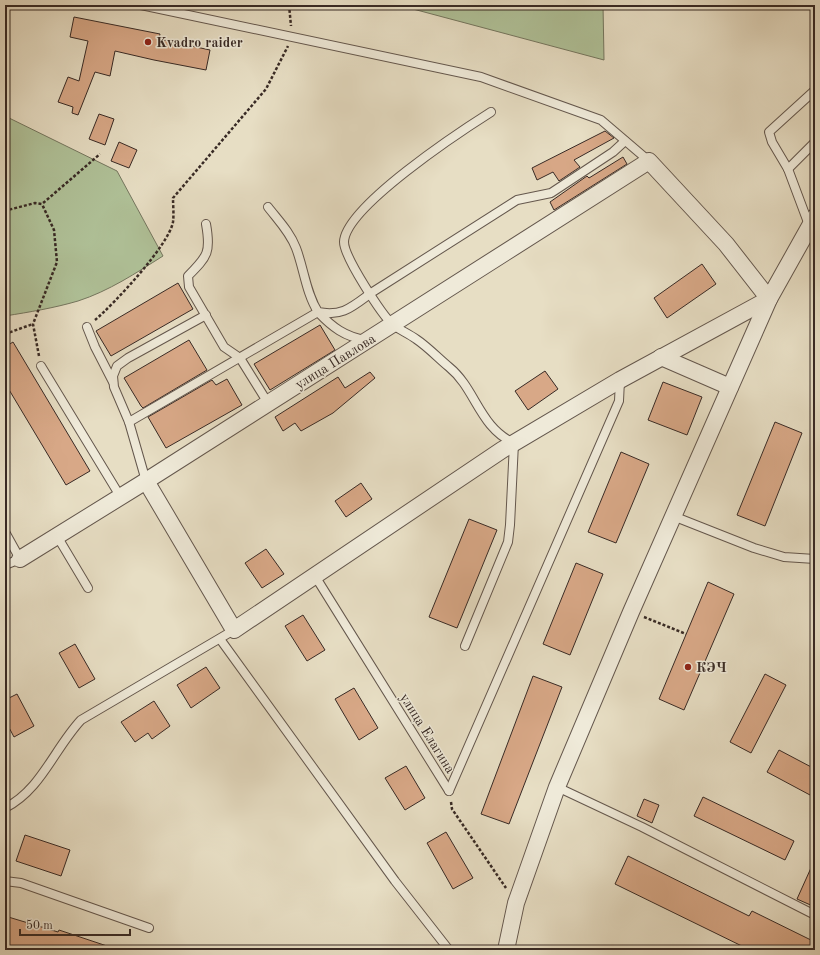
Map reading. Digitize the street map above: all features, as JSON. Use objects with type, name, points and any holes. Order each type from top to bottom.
[{"type":"street","points":[[649,161],[726,244],[769,299]]},
{"type":"street","name":"улица Павлова","points":[[20,559],[146,481],[649,161]]},
{"type":"street","points":[[506,950],[516,903],[557,787],[631,612],[769,299],[812,222]]},
{"type":"street","points":[[146,481],[234,630],[514,443],[620,380],[769,299]]},
{"type":"street","points":[[661,357],[730,386]]},
{"type":"lane","points":[[141,5],[481,77],[601,120],[649,161]]},
{"type":"lane","points":[[812,222],[788,169],[772,142],[769,132],[814,91]]},
{"type":"lane","points":[[465,646],[508,542],[514,443],[502,437],[490,427],[458,374],[418,340],[393,324],[349,260],[344,242],[350,228],[376,196],[441,144],[491,112]]},
{"type":"lane","points":[[129,422],[318,312],[335,314],[347,310],[371,293],[517,200],[552,193],[613,152],[625,140]]},
{"type":"lane","points":[[788,169],[815,142]]},
{"type":"lane","points":[[268,207],[290,235],[296,247],[310,296],[318,312],[339,331],[352,338],[367,340]]},
{"type":"lane","points":[[206,224],[209,244],[202,262],[188,276],[188,282],[224,347],[240,358],[268,403]]},
{"type":"lane","points":[[114,384],[113,376],[117,366],[206,314]]},
{"type":"lane","points":[[87,327],[95,347],[114,384],[129,422],[146,481]]},
{"type":"lane","points":[[41,366],[120,496]]},
{"type":"lane","points":[[449,791],[619,401],[620,380]]},
{"type":"lane","points":[[673,516],[754,548],[784,557],[815,559]]},
{"type":"lane","points":[[5,532],[20,559],[5,566]]},
{"type":"lane","points":[[57,536],[88,588]]},
{"type":"lane","name":"улица Елагина","points":[[315,576],[449,791]]},
{"type":"lane","points":[[5,808],[32,789],[67,735],[81,720],[234,630]]},
{"type":"lane","points":[[220,639],[395,881],[449,950]]},
{"type":"lane","points":[[557,787],[642,827],[815,915]]},
{"type":"lane","points":[[5,881],[21,883],[149,928]]},
{"type":"path","points":[[87,327],[110,307],[157,251],[173,223],[173,198],[266,89],[292,37],[289,5]]},
{"type":"path","points":[[5,208],[8,210],[35,203],[42,204],[100,154]]},
{"type":"path","points":[[41,366],[33,324],[57,262],[54,230],[42,204]]},
{"type":"path","points":[[5,334],[33,324]]},
{"type":"path","points":[[631,612],[686,634]]},
{"type":"path","name":"улица Елагина","points":[[449,791],[452,809],[516,903]]},
{"type":"green space","points":[[398,5],[603,5],[604,60]]},
{"type":"green space","points":[[5,116],[117,171],[163,256],[122,281],[89,297],[60,306],[5,316]]},
{"type":"building","points":[[74,17],[160,34],[159,39],[210,50],[206,70],[115,51],[110,76],[95,72],[78,115],[72,113],[73,107],[58,102],[68,77],[79,81],[88,41],[70,37]]},
{"type":"building","points":[[99,114],[114,119],[105,145],[89,139]]},
{"type":"building","points":[[605,131],[614,138],[574,160],[580,167],[559,181],[553,172],[537,180],[532,168]]},
{"type":"building","points":[[119,142],[137,150],[129,168],[111,161]]},
{"type":"building","points":[[623,157],[627,164],[554,210],[550,202],[587,176],[589,178]]},
{"type":"building","points":[[702,264],[716,284],[667,318],[654,298]]},
{"type":"building","points":[[178,283],[193,309],[111,356],[96,331]]},
{"type":"building","points":[[320,325],[335,350],[270,390],[254,364]]},
{"type":"building","points":[[189,340],[207,370],[143,408],[124,378]]},
{"type":"building","points":[[13,342],[90,471],[66,485],[5,383],[5,347]]},
{"type":"building","points":[[545,371],[558,389],[528,410],[515,391]]},
{"type":"building","points":[[370,372],[375,378],[333,413],[301,431],[295,423],[283,431],[275,417],[338,377],[345,388]]},
{"type":"building","points":[[227,379],[242,405],[166,448],[148,417],[212,380],[216,385]]},
{"type":"building","points":[[663,382],[702,397],[687,435],[648,420]]},
{"type":"building","points":[[775,422],[802,433],[765,526],[737,515]]},
{"type":"building","points":[[621,452],[649,464],[616,543],[588,532]]},
{"type":"building","points":[[361,483],[372,499],[346,517],[335,501]]},
{"type":"building","points":[[469,519],[497,530],[457,628],[429,617]]},
{"type":"building","points":[[266,549],[284,574],[262,588],[245,563]]},
{"type":"building","points":[[576,563],[603,574],[570,655],[543,644]]},
{"type":"building","name":"КЭЧ","points":[[708,582],[734,594],[684,710],[659,699]]},
{"type":"building","points":[[303,615],[325,650],[307,661],[285,626]]},
{"type":"building","points":[[75,644],[95,679],[79,688],[59,653]]},
{"type":"building","points":[[206,667],[220,688],[191,708],[177,685]]},
{"type":"building","points":[[765,674],[786,685],[751,753],[730,742]]},
{"type":"building","points":[[533,676],[562,687],[509,824],[481,814]]},
{"type":"building","points":[[354,688],[378,728],[359,740],[335,699]]},
{"type":"building","points":[[17,694],[34,726],[14,737],[5,720],[5,700]]},
{"type":"building","points":[[154,701],[170,726],[152,739],[148,733],[135,742],[121,722]]},
{"type":"building","points":[[779,750],[815,769],[815,786],[810,795],[767,772]]},
{"type":"building","points":[[406,766],[425,798],[405,810],[385,778]]},
{"type":"building","points":[[703,797],[794,841],[785,860],[694,816]]},
{"type":"building","points":[[644,799],[659,805],[652,823],[637,816]]},
{"type":"building","points":[[446,832],[473,878],[453,889],[427,843]]},
{"type":"building","points":[[25,835],[70,850],[61,876],[16,861]]},
{"type":"building","points":[[628,856],[749,916],[752,911],[815,942],[815,950],[750,950],[615,884]]},
{"type":"building","points":[[815,859],[815,907],[797,899]]},
{"type":"building","points":[[5,916],[58,932],[59,930],[113,948],[113,950],[26,950],[5,944]]},
{"type":"place","name":"Kvadro raider","points":[[148,42]]},
{"type":"place","name":"КЭЧ","points":[[688,667]]}]
